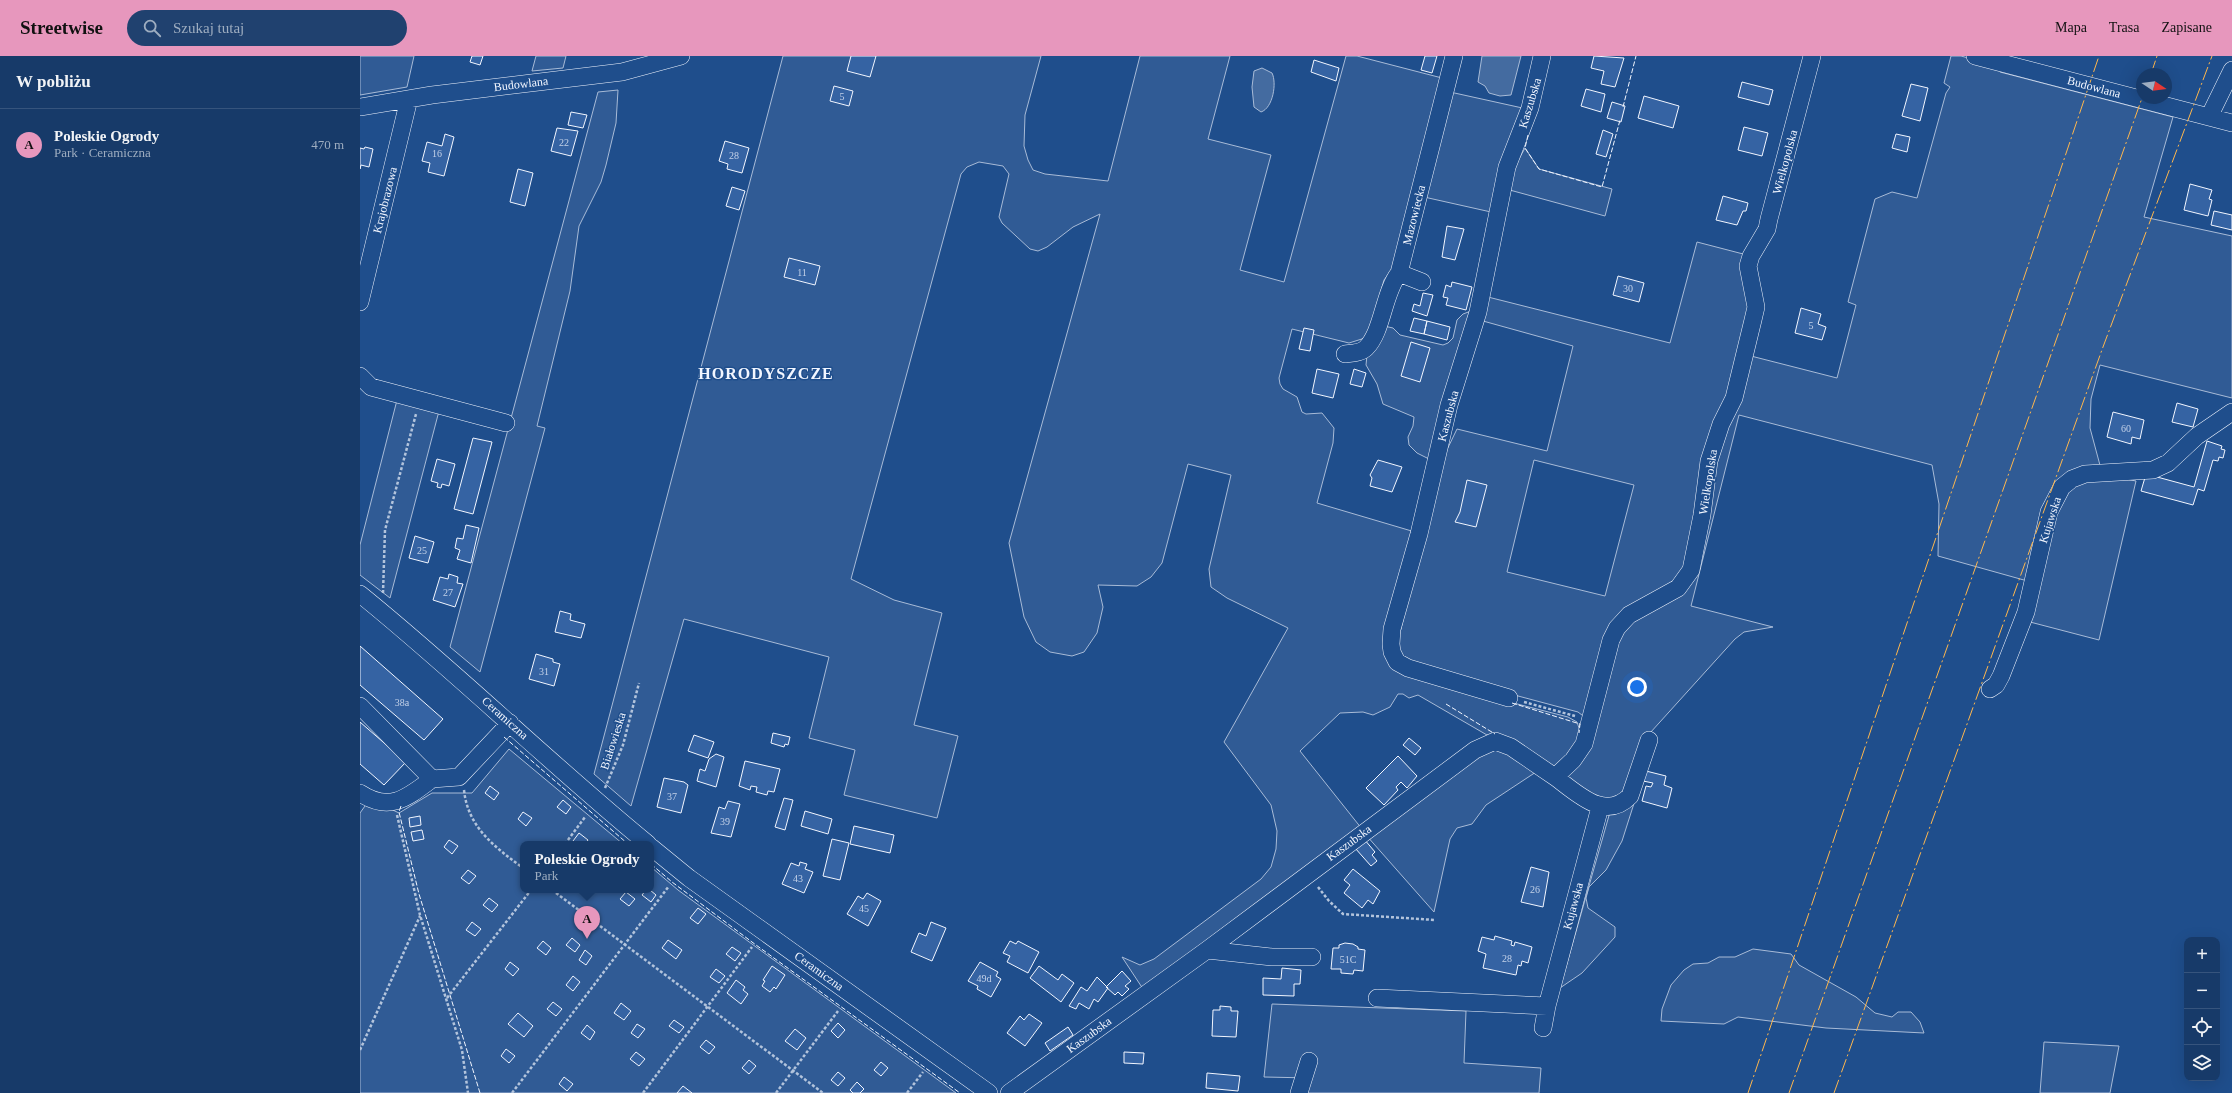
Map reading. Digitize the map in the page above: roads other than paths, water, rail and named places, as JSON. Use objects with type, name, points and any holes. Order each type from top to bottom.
[{"type":"street","name":"Budowlana","points":[[360,107],[409,99],[622,72],[681,56]]},
{"type":"street","name":"Mazowiecka","points":[[1345,354],[1356,353],[1366,348],[1375,333],[1390,284],[1399,273],[1454,56]]},
{"type":"street","name":"Kaszubska","points":[[1509,698],[1408,668],[1397,662],[1391,644],[1396,613],[1419,534],[1447,412],[1478,312],[1508,167],[1530,108],[1542,56]]},
{"type":"street","name":"Wielkopolska","points":[[1555,777],[1574,760],[1584,744],[1611,640],[1617,628],[1636,610],[1678,588],[1691,570],[1702,515],[1709,461],[1721,424],[1734,398],[1756,307],[1748,266],[1751,256],[1767,228],[1770,219],[1812,56]]},
{"type":"street","name":"Budowlana","points":[[1975,56],[2209,117]]},
{"type":"street","points":[[2232,70],[2209,117],[2232,123]]},
{"type":"street","name":"Krajobrazowa","points":[[360,302],[409,99]]},
{"type":"street","points":[[1399,273],[1422,282]]},
{"type":"street","points":[[360,376],[371,387],[506,423]]},
{"type":"street","name":"Kujawska","points":[[1990,689],[1996,685],[2001,676],[2026,612],[2049,512],[2062,486],[2072,479],[2085,474],[2153,470],[2168,463],[2197,436],[2232,412]]},
{"type":"street","name":"Ceramiczna","points":[[361,598],[379,609],[455,673],[593,799],[644,841]]},
{"type":"street","points":[[360,706],[432,779]]},
{"type":"street","points":[[360,793],[370,799],[393,802],[404,800],[432,779],[459,777],[510,723]]},
{"type":"street","points":[[1555,777],[1600,807],[1614,806],[1623,802],[1630,796],[1648,740]]},
{"type":"street","name":"Kaszubska","points":[[1009,1093],[1207,950],[1308,873],[1475,750],[1495,741],[1510,747],[1555,777]]},
{"type":"street","name":"Kujawska","points":[[1543,1028],[1546,1006],[1600,807]]},
{"type":"street","name":"Ceramiczna","points":[[654,849],[689,878],[989,1093]]},
{"type":"street","points":[[1207,950],[1272,957],[1312,957]]},
{"type":"street","points":[[1377,998],[1546,1006]]},
{"type":"street","points":[[1299,1093],[1309,1061]]},
{"type":"place","name":"Poleskie Ogrody","points":[[587,939]]},
{"type":"district","name":"HORODYSZCZE","points":[[766,373]]}]
